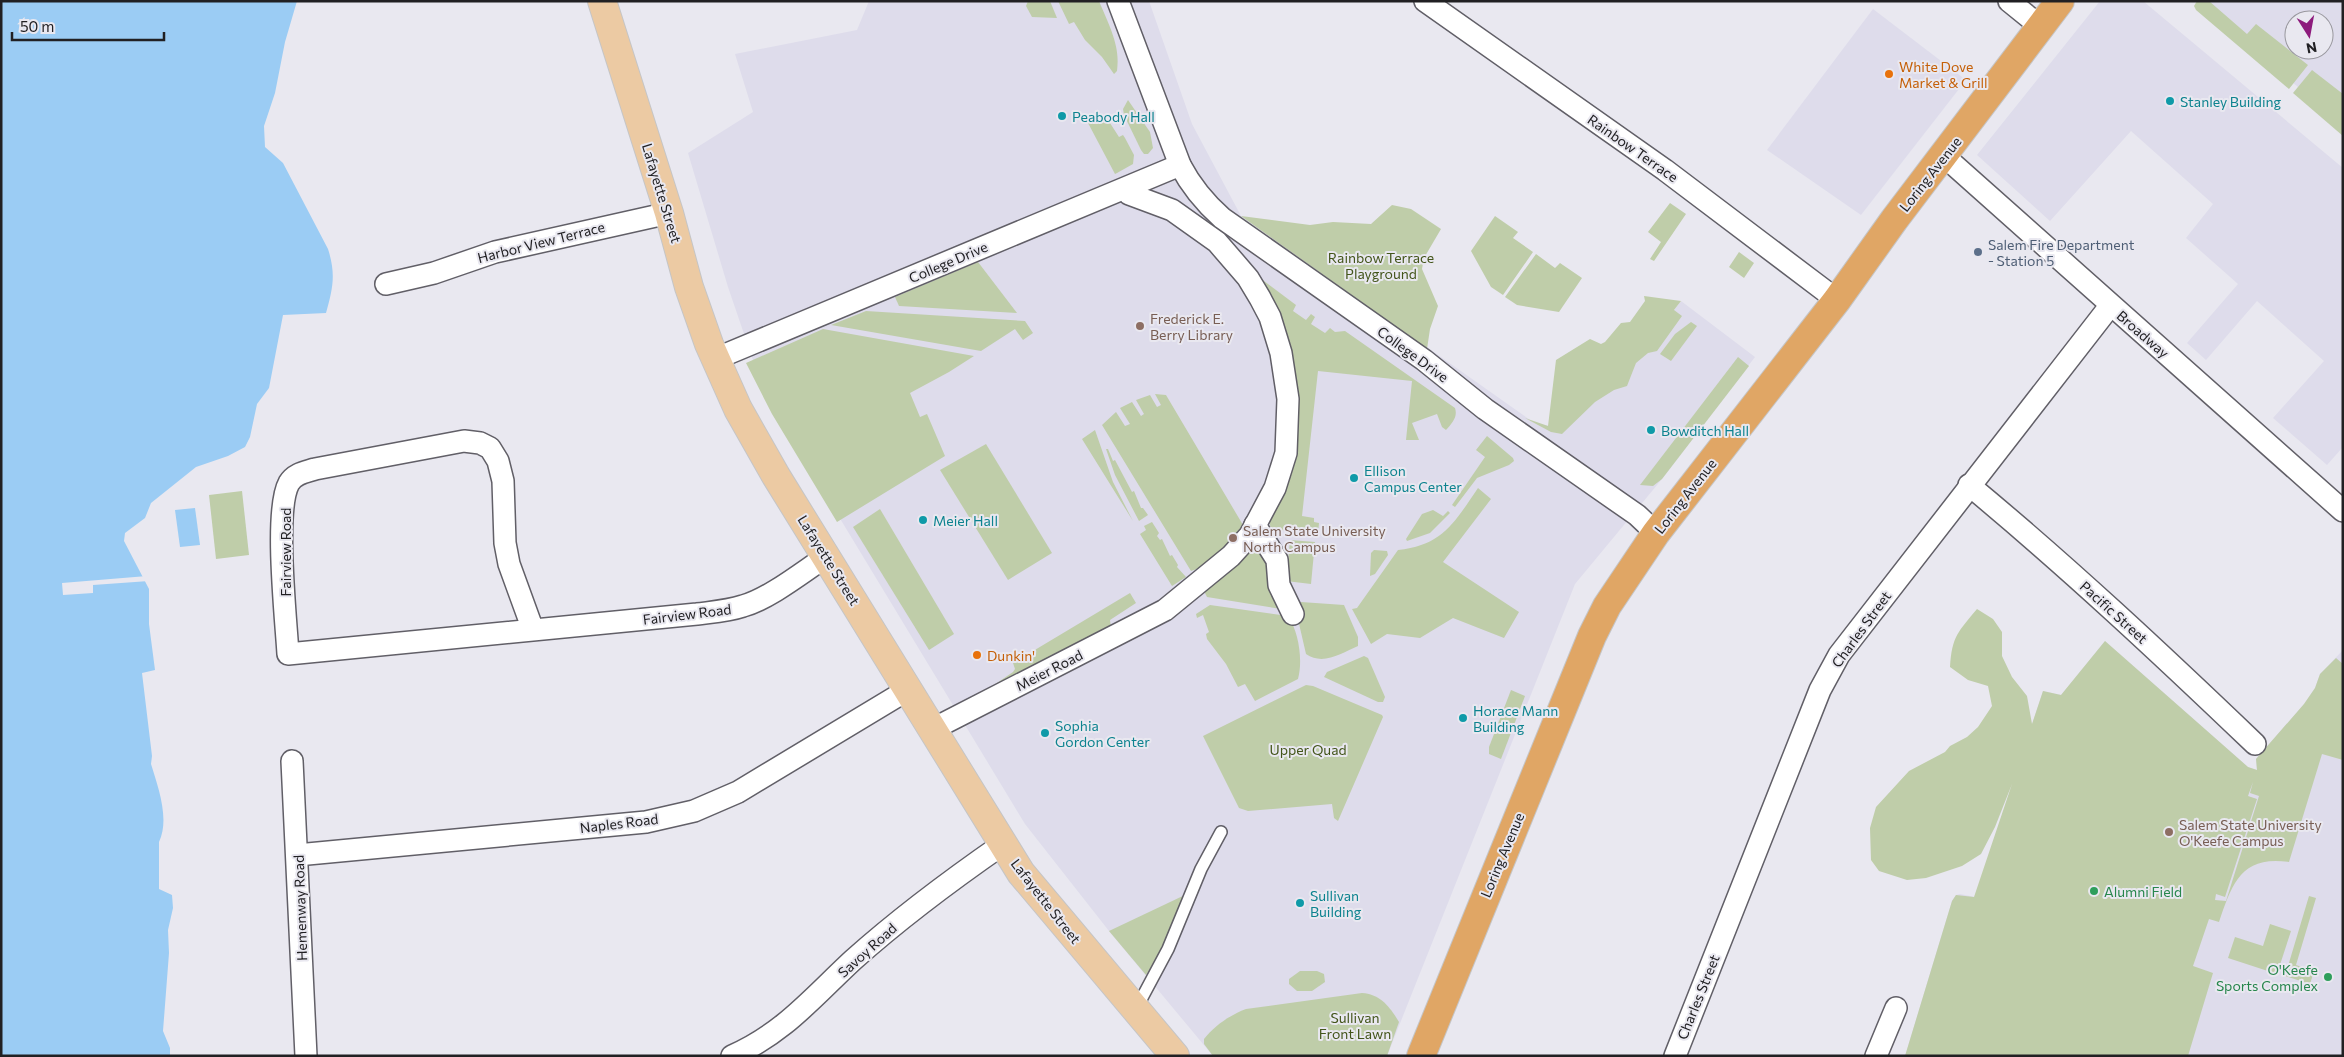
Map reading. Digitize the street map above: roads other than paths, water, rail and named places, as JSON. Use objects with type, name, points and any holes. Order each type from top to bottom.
[{"type":"highway","name":"Loring Avenue","points":[[1421,1056],[1592,636],[1607,606],[1656,533],[1837,300],[1894,220],[2060,1]]},
{"type":"main road","name":"Lafayette Street","points":[[602,1],[669,213],[689,287],[715,359],[738,409],[756,442],[1021,873],[1174,1056]]},
{"type":"street","name":"College Drive","points":[[1118,1],[1180,164],[1195,191],[1222,218],[1424,360],[1485,409],[1637,515],[1656,533]]},
{"type":"street","name":"Rainbow Terrace","points":[[1425,1],[1665,170],[1837,300]]},
{"type":"street","points":[[2009,1],[2041,27]]},
{"type":"street","name":"Broadway","points":[[1944,156],[2110,306],[2343,511]]},
{"type":"street","name":"College Drive","points":[[715,359],[1180,164]]},
{"type":"street","name":"Meier Road","points":[[933,729],[1165,610],[1230,556],[1255,525],[1275,488],[1286,453],[1288,427],[1285,374],[1270,317],[1248,278],[1217,242],[1172,210],[1129,194]]},
{"type":"street","name":"Harbor View Terrace","points":[[386,284],[443,270],[495,252],[669,213]]},
{"type":"street","name":"Charles Street","points":[[1675,1056],[1820,690],[1839,655],[1969,485],[2110,306]]},
{"type":"street","name":"Fairview Road","points":[[533,630],[509,564],[505,543],[503,481],[498,461],[490,448],[480,443],[472,442],[446,444],[315,469],[298,474],[289,483],[283,506],[282,542],[288,654],[697,614],[744,606],[762,598],[826,556]]},
{"type":"street","name":"Pacific Street","points":[[1969,485],[2050,554],[2176,669],[2254,744]]},
{"type":"street","points":[[1255,525],[1277,560],[1279,585],[1293,614]]},
{"type":"street","name":"Naples Road","points":[[297,855],[646,822],[694,811],[738,792],[909,689]]},
{"type":"street","name":"Hemenway Road","points":[[292,761],[306,1056]]},
{"type":"street","name":"Savoy Road","points":[[732,1056],[769,1037],[796,1015],[853,960],[912,910],[1003,844]]},
{"type":"street","points":[[1876,1056],[1896,1008]]},
{"type":"lane","points":[[1136,1009],[1168,949],[1201,869],[1221,832]]},
{"type":"water","points":[[1,1],[297,1],[285,42],[275,93],[264,126],[265,147],[283,163],[328,249],[333,281],[326,313],[283,315],[269,388],[257,404],[250,437],[245,447],[228,456],[196,467],[151,503],[145,518],[125,533],[124,541],[149,589],[149,624],[155,670],[142,673],[152,756],[151,764],[160,793],[163,813],[162,833],[159,842],[159,889],[172,895],[173,908],[168,930],[169,953],[163,1031],[170,1048],[170,1056],[1,1056]]},
{"type":"water","points":[[195,508],[200,545],[180,547],[175,510]]},
{"type":"place","name":"White Dove Market & Grill","points":[[1889,74]]},
{"type":"place","name":"Stanley Building","points":[[2170,101]]},
{"type":"place","name":"Peabody Hall","points":[[1062,116]]},
{"type":"place","name":"Salem Fire Department - Station 5","points":[[1978,252]]},
{"type":"place","name":"Frederick E. Berry Library","points":[[1140,326]]},
{"type":"place","name":"Bowditch Hall","points":[[1651,430]]},
{"type":"place","name":"Ellison Campus Center","points":[[1354,478]]},
{"type":"place","name":"Meier Hall","points":[[923,520]]},
{"type":"place","name":"Salem State University North Campus","points":[[1233,538]]},
{"type":"place","name":"Dunkin'","points":[[977,655]]},
{"type":"place","name":"Horace Mann Building","points":[[1463,718]]},
{"type":"place","name":"Sophia Gordon Center","points":[[1045,733]]},
{"type":"place","name":"Salem State University O'Keefe Campus","points":[[2169,832]]},
{"type":"place","name":"Alumni Field","points":[[2094,891]]},
{"type":"place","name":"Sullivan Building","points":[[1300,903]]},
{"type":"place","name":"O'Keefe Sports Complex","points":[[2328,977]]},
{"type":"park label","name":"Rainbow Terrace Playground","points":[[1381,266]]},
{"type":"park label","name":"Upper Quad","points":[[1308,749]]},
{"type":"park label","name":"Sullivan Front Lawn","points":[[1355,1026]]}]
